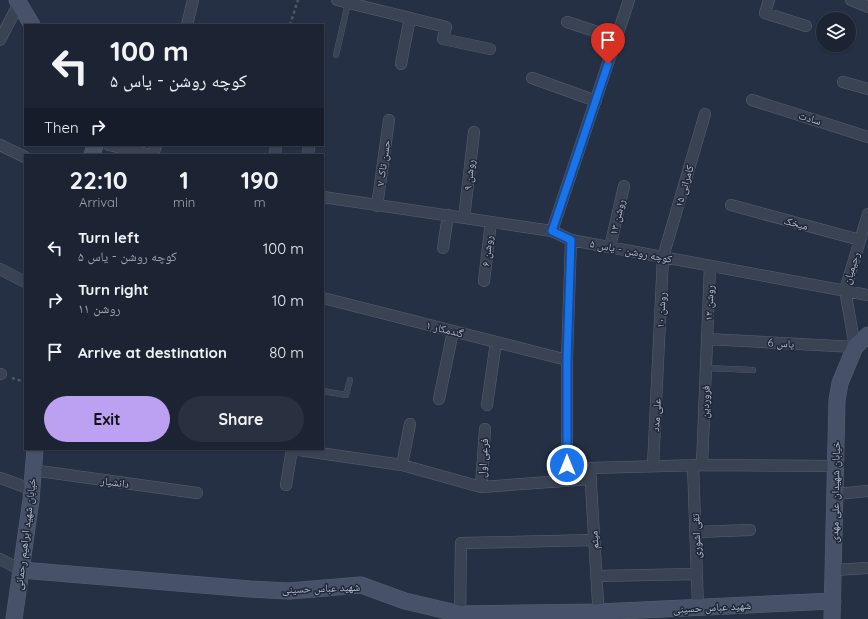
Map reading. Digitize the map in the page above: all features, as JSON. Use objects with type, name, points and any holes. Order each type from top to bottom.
[{"type":"street","points":[[187,24],[193,0]]},
{"type":"street","points":[[337,0],[446,27],[444,39],[490,49]]},
{"type":"street","points":[[552,231],[629,0]]},
{"type":"street","points":[[769,0],[765,13],[806,26]]},
{"type":"street","points":[[851,0],[868,7]]},
{"type":"street","points":[[18,1],[31,24]]},
{"type":"street","points":[[0,40],[18,1]]},
{"type":"street","points":[[401,64],[410,18]]},
{"type":"street","points":[[567,22],[616,38]]},
{"type":"street","points":[[532,78],[596,101]]},
{"type":"street","points":[[843,82],[868,89]]},
{"type":"street","name":"سادت","points":[[752,100],[868,136]]},
{"type":"street","name":"کامرانی ۱۵","points":[[663,257],[704,114]]},
{"type":"street","name":"حسن تاک ۷","points":[[377,206],[390,120]]},
{"type":"street","name":"روشن ۹","points":[[464,218],[474,132]]},
{"type":"street","points":[[0,145],[24,157]]},
{"type":"street","points":[[113,146],[148,154]]},
{"type":"street","name":"روشن ۱۳","points":[[610,247],[624,186]]},
{"type":"street","name":"کوچه روشن - یاس ۵","points":[[324,197],[552,231],[571,240],[868,295]]},
{"type":"street","name":"میخک","points":[[731,205],[860,240]]},
{"type":"street","points":[[443,248],[448,215]]},
{"type":"street","name":"رحیمیان","points":[[854,347],[845,290],[867,220]]},
{"type":"street","name":"روشن ۶","points":[[484,281],[491,222]]},
{"type":"street","points":[[567,481],[567,360],[571,240]]},
{"type":"street","name":"روشن ۱۰","points":[[658,363],[663,257]]},
{"type":"street","name":"روشن ۱۲","points":[[707,339],[710,266]]},
{"type":"street","points":[[0,269],[24,281]]},
{"type":"street","name":"گندمکار ۱","points":[[324,298],[567,360]]},
{"type":"street","points":[[439,399],[453,331]]},
{"type":"street","points":[[854,347],[868,335]]},
{"type":"street","name":"یاس 6","points":[[707,339],[854,347]]},
{"type":"street","name":"فروردین","points":[[698,465],[707,339]]},
{"type":"street","points":[[487,405],[496,342]]},
{"type":"street","name":"خیابان شهیدان علی مهدی","points":[[832,619],[837,400],[840,383],[854,347]]},
{"type":"street","name":"علی مدد","points":[[653,466],[658,363]]},
{"type":"street","points":[[402,465],[410,424]]},
{"type":"street","name":"فرعی اول","points":[[481,487],[485,429]]},
{"type":"street","name":"خیابان شهید ابراهیم رحمانی","points":[[14,619],[32,489],[32,470],[35,450]]},
{"type":"street","points":[[286,485],[292,450]]},
{"type":"street","points":[[299,450],[402,465],[481,487],[567,481],[590,474],[653,466],[836,466]]},
{"type":"street","name":"تقی اشوری","points":[[698,465],[696,532],[698,607]]},
{"type":"street","name":"دانشیار","points":[[32,470],[197,493]]},
{"type":"street","name":"میثم","points":[[590,474],[599,615]]},
{"type":"street","points":[[0,478],[32,489]]},
{"type":"street","points":[[836,494],[868,491]]},
{"type":"street","points":[[696,532],[750,530]]},
{"type":"street","points":[[460,616],[461,544],[594,540]]},
{"type":"street","points":[[0,559],[21,570]]},
{"type":"street","points":[[834,570],[868,568]]},
{"type":"street","name":"شهید عباس حسینی","points":[[21,570],[290,591],[361,585],[405,601],[460,616],[599,615],[698,607],[833,601]]},
{"type":"street","points":[[597,576],[697,574]]},
{"type":"lane","points":[[336,55],[348,3]]},
{"type":"lane","points":[[706,368],[753,370]]},
{"type":"lane","points":[[324,391],[346,395],[350,380]]},
{"type":"path","points":[[290,24],[298,0]]},
{"type":"route","points":[[567,465],[567,360],[571,240],[552,231],[608,64]]}]
